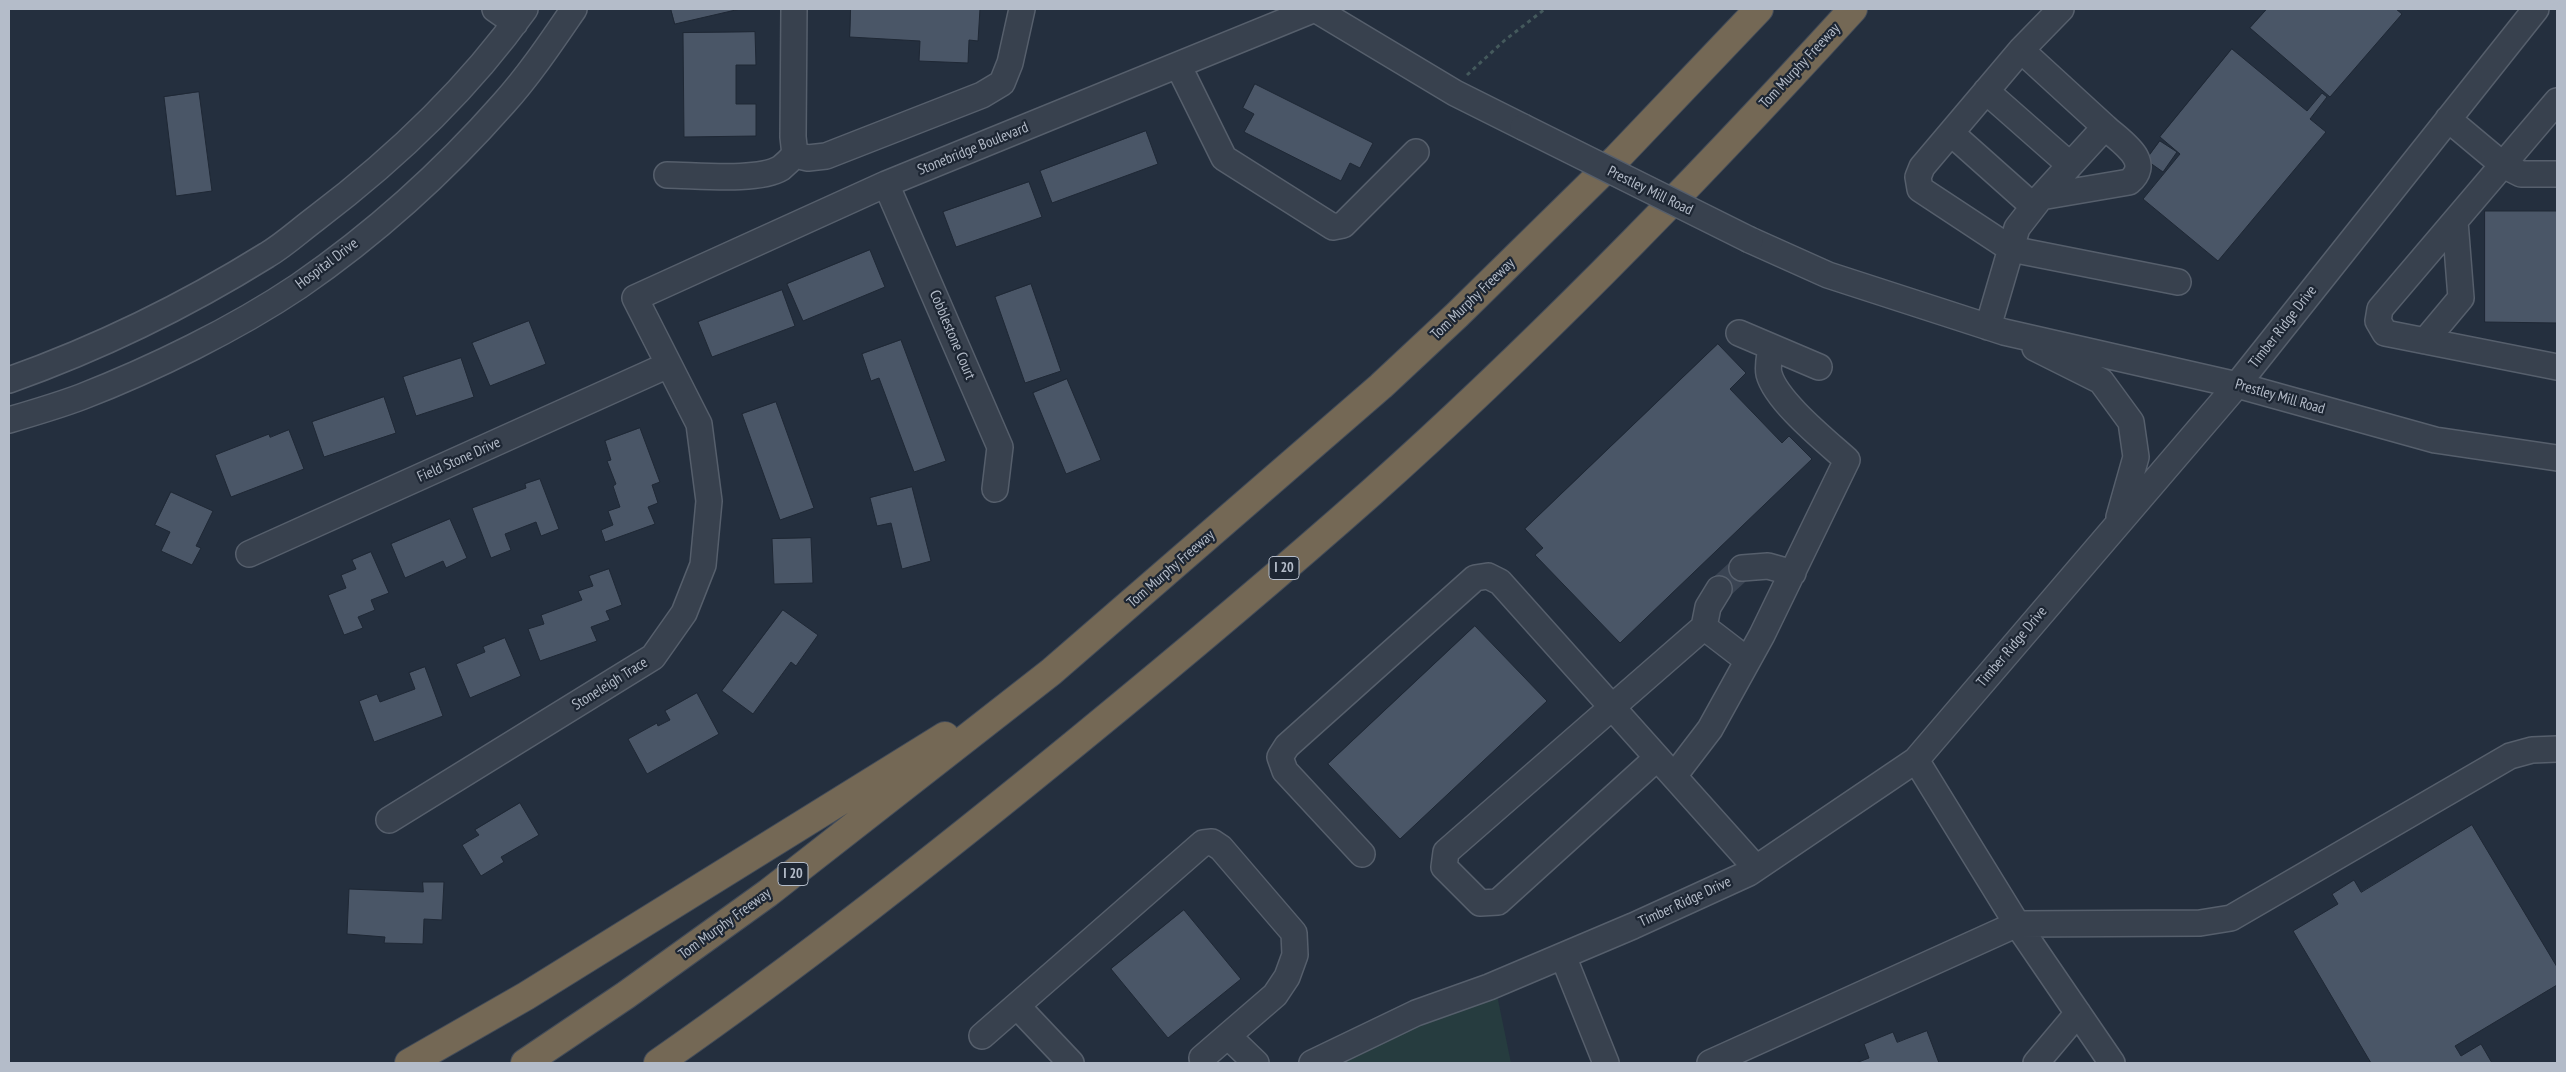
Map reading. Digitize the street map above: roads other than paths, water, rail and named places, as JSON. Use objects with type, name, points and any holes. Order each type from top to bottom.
[{"type":"highway","name":"Tom Murphy Freeway","points":[[525,1063],[626,995],[768,893],[1051,672],[1381,386],[1617,158],[1759,9]]},
{"type":"highway","name":"Tom Murphy Freeway","points":[[658,1063],[754,996],[936,858],[1198,643],[1374,490],[1545,328],[1688,185],[1853,9]]},
{"type":"highway","points":[[409,1063],[526,996],[1051,672]]},
{"type":"street","name":"Hospital Drive","points":[[9,420],[79,398],[163,362],[281,296],[346,252],[452,159],[505,102],[542,56],[574,9]]},
{"type":"street","points":[[667,175],[734,176],[767,173],[781,168],[795,154],[792,75],[794,9]]},
{"type":"street","points":[[795,154],[808,158],[826,156],[982,95],[1002,83],[1010,63],[1022,9]]},
{"type":"street","name":"Stonebridge Boulevard","points":[[635,298],[886,184],[1315,9]]},
{"type":"street","name":"Prestley Mill Road","points":[[1315,9],[1448,89],[1634,184],[1828,275],[1996,329],[2237,384],[2435,440],[2557,458]]},
{"type":"street","points":[[2061,9],[2021,50],[1922,167],[1918,177],[1920,189],[2011,250],[2178,282]]},
{"type":"street","name":"Timber Ridge Drive","points":[[1312,1063],[1416,1013],[1489,987],[1563,956],[1633,926],[1756,868],[1916,760],[2237,384],[2536,9]]},
{"type":"street","points":[[9,380],[66,359],[143,325],[268,255],[372,175],[468,78],[512,13]]},
{"type":"street","points":[[2021,50],[2136,156],[2139,166],[2137,175],[2129,182],[2037,202]]},
{"type":"street","points":[[1178,65],[1224,158],[1333,227],[1343,225],[1416,152]]},
{"type":"street","points":[[1986,91],[2070,165]]},
{"type":"street","points":[[2557,101],[2380,310],[2378,321],[2385,333],[2557,368]]},
{"type":"street","points":[[2448,119],[2503,165],[2521,174],[2557,174]]},
{"type":"street","points":[[1996,329],[2017,228],[2037,202],[2105,127]]},
{"type":"street","points":[[1951,133],[2037,202]]},
{"type":"street","name":"Cobblestone Court","points":[[886,184],[1000,447],[995,489]]},
{"type":"street","points":[[2425,341],[2461,298],[2455,221]]},
{"type":"street","name":"Stoneleigh Trace","points":[[389,820],[653,657],[684,613],[703,565],[709,501],[699,424],[635,298]]},
{"type":"street","name":"Prestley Mill Road","points":[[1996,329],[2101,381],[2131,422],[2136,457],[2117,524]]},
{"type":"street","points":[[1739,333],[1819,367]]},
{"type":"street","points":[[1718,590],[1708,606],[1704,627],[1611,706],[1446,852],[1444,867],[1480,902],[1498,902],[1710,729],[1793,573],[1847,460],[1803,419],[1773,386],[1768,372],[1771,347]]},
{"type":"street","name":"Field Stone Drive","points":[[249,554],[668,365]]},
{"type":"street","points":[[1742,568],[1768,566],[1793,573]]},
{"type":"street","points":[[1362,854],[1285,771],[1280,756],[1287,746],[1475,578],[1488,576],[1500,582],[1756,868]]},
{"type":"street","points":[[1704,627],[1747,660]]},
{"type":"street","points":[[1710,1063],[2017,924],[2200,923],[2230,918],[2510,756],[2532,750],[2557,749]]},
{"type":"street","points":[[1916,760],[2017,924],[2112,1063]]},
{"type":"street","points":[[982,1036],[1203,843],[1212,842],[1221,848],[1294,933],[1295,955],[1288,976],[1275,995],[1229,1037],[1202,1058]]},
{"type":"street","points":[[1563,956],[1606,1063]]},
{"type":"street","points":[[1017,1006],[1071,1063]]},
{"type":"street","points":[[2036,1063],[2078,1013]]},
{"type":"street","points":[[1229,1037],[1256,1063]]},
{"type":"tunnel","points":[[1719,589],[1742,568]]}]
